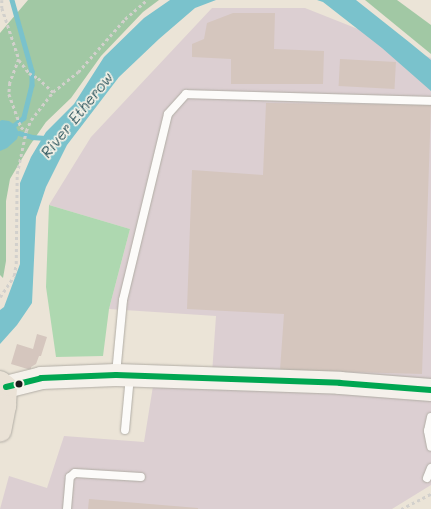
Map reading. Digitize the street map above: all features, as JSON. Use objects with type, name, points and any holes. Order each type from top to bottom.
[{"type":"main road","points":[[0,431],[5,406],[3,384]]},
{"type":"street","points":[[3,384],[40,378],[123,375],[340,383],[431,390]]},
{"type":"lane","points":[[125,430],[123,300],[168,114],[186,94],[431,101]]},
{"type":"lane","points":[[431,417],[428,430],[431,447]]},
{"type":"lane","points":[[427,478],[431,468]]},
{"type":"lane","points":[[66,509],[70,477],[75,473],[141,477]]},
{"type":"path","points":[[2,0],[2,8],[23,67],[53,92]]},
{"type":"path","points":[[0,297],[14,276],[16,264],[17,174],[24,139],[31,120],[53,92],[78,72],[125,19],[147,0]]},
{"type":"path","points":[[19,59],[10,83],[9,94],[21,127],[26,132]]},
{"type":"path","points":[[401,509],[431,494]]},
{"type":"shaded area","points":[[212,8],[305,8],[431,58],[431,485],[392,509],[0,509],[9,476],[47,488],[64,436],[144,442],[153,386],[211,388],[216,316],[109,309],[130,229],[49,205],[91,137]]},
{"type":"green space","points":[[28,0],[159,0],[143,12],[101,56],[71,98],[46,122],[30,145],[10,179],[6,201],[6,261],[3,278],[0,275],[0,33]]},
{"type":"green space","points":[[365,0],[397,0],[431,25],[431,54]]},
{"type":"green space","points":[[49,205],[130,229],[109,309],[103,356],[56,357],[46,287]]},
{"type":"water","name":"River Etherow","points":[[170,0],[216,0],[195,8],[159,39],[119,77],[67,145],[46,187],[36,217],[32,303],[17,325],[0,344],[0,310],[4,307],[20,264],[20,183],[31,157],[46,132],[74,104],[104,57],[144,18]]},
{"type":"water","points":[[317,0],[356,0],[409,42],[431,60],[431,91],[382,48],[323,2]]},
{"type":"water","points":[[0,121],[9,121],[15,125],[19,133],[17,139],[7,148],[0,151]]},
{"type":"building","points":[[233,13],[275,13],[274,49],[324,51],[323,84],[231,84],[231,59],[192,57],[192,44],[204,39],[207,23]]},
{"type":"building","points":[[340,59],[396,62],[395,89],[339,86]]},
{"type":"building","points":[[266,103],[431,105],[422,374],[280,370],[284,314],[187,309],[192,170],[263,175]]},
{"type":"building","points":[[37,334],[47,337],[41,356],[39,356],[36,364],[31,367],[31,370],[11,364],[17,344],[33,349]]},
{"type":"building","points":[[89,499],[198,508],[198,509],[88,509]]},
{"type":"waterway","points":[[12,0],[32,71],[32,85],[24,118],[15,125]]},
{"type":"waterway","name":"River Etherow","points":[[19,133],[32,137],[48,138]]},
{"type":"transit line","points":[[6,387],[41,378],[116,375],[340,383],[431,390]]}]
